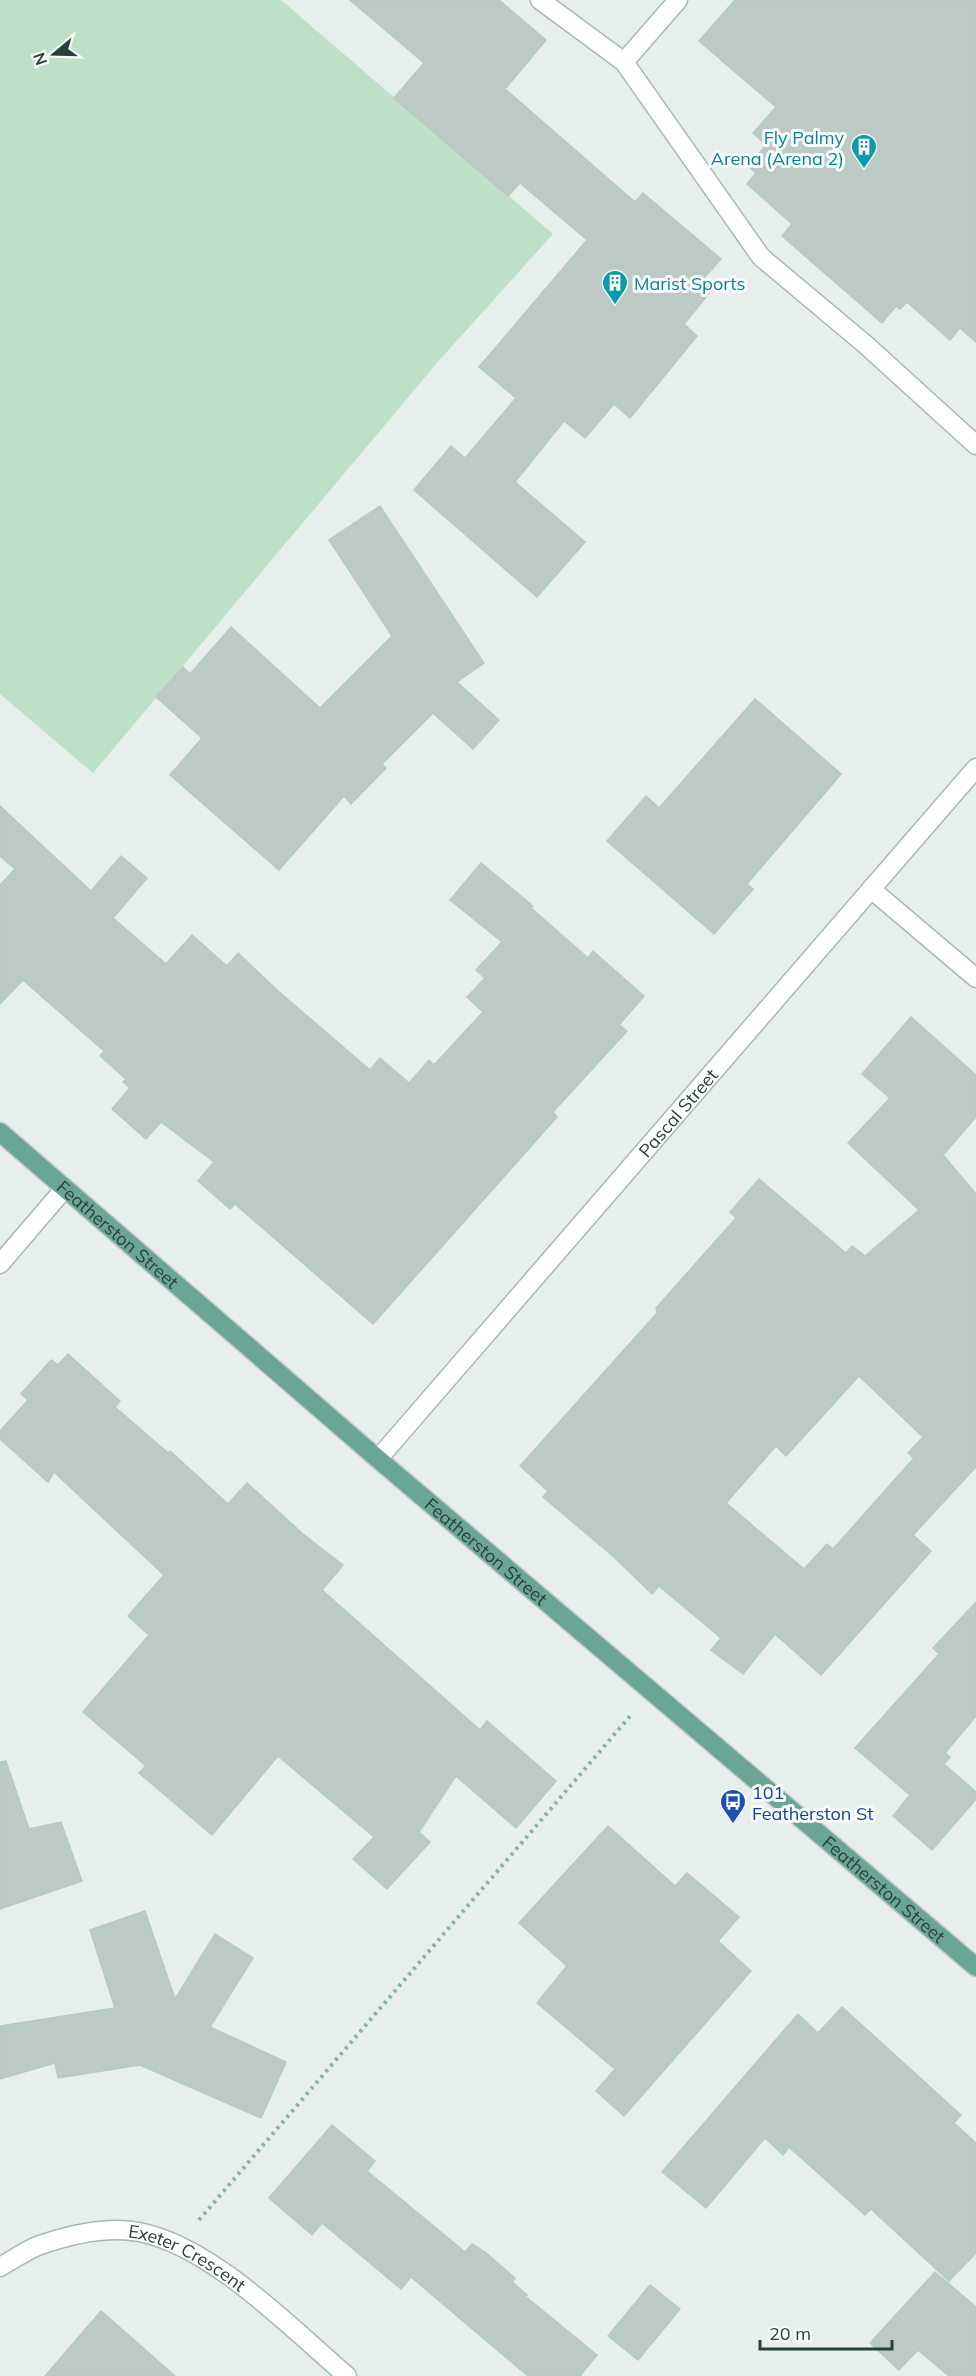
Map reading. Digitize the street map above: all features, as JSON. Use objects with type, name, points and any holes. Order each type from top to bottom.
[{"type":"main road","name":"Featherston Street","points":[[0,1132],[378,1459],[976,1966]]},
{"type":"street","points":[[540,0],[624,62],[762,257],[866,345],[976,445]]},
{"type":"street","points":[[624,62],[678,0]]},
{"type":"street","name":"Pascal Street","points":[[378,1459],[976,768]]},
{"type":"street","points":[[871,889],[976,978]]},
{"type":"street","points":[[0,1263],[65,1188]]},
{"type":"street","name":"Exeter Crescent","points":[[0,2267],[38,2245],[91,2232],[138,2232],[183,2246],[234,2280],[347,2376]]},
{"type":"path","points":[[183,2246],[203,2212],[653,1691]]},
{"type":"green space","points":[[0,0],[281,0],[553,234],[436,364],[93,773],[0,694]]},
{"type":"building","points":[[350,0],[499,0],[546,40],[505,89],[635,202],[643,193],[721,259],[704,278],[714,287],[684,324],[697,336],[630,418],[614,404],[585,438],[564,421],[515,482],[585,542],[537,597],[414,490],[451,446],[465,458],[516,398],[479,367],[587,240],[520,183],[508,196],[394,98],[424,63]]},
{"type":"building","name":"Fly Palmy Arena (Arena 2)","points":[[735,0],[976,0],[976,342],[960,328],[950,340],[907,302],[900,309],[896,306],[882,323],[782,236],[792,224],[747,184],[756,173],[748,166],[766,145],[753,133],[776,107],[699,41]]},
{"type":"building","points":[[380,506],[484,663],[457,682],[499,720],[473,749],[433,713],[382,764],[386,768],[351,804],[344,796],[279,870],[170,775],[202,738],[156,697],[183,667],[190,674],[231,627],[320,708],[392,636],[329,540]]},
{"type":"building","points":[[755,699],[841,774],[747,884],[753,889],[714,934],[607,841],[646,796],[659,808]]},
{"type":"building","points":[[0,806],[91,891],[121,856],[147,878],[113,918],[166,964],[192,935],[227,966],[238,953],[278,991],[370,1070],[380,1058],[409,1083],[429,1060],[434,1065],[483,1012],[467,997],[485,978],[476,970],[502,942],[450,900],[481,863],[533,906],[531,908],[588,958],[593,951],[644,996],[619,1025],[627,1031],[553,1112],[557,1117],[373,1324],[235,1204],[230,1209],[198,1181],[214,1162],[161,1122],[146,1139],[112,1109],[130,1088],[123,1082],[126,1079],[100,1056],[104,1051],[23,980],[0,1004],[0,885],[15,869],[0,856]]},
{"type":"building","points":[[911,1017],[976,1075],[976,1117],[943,1155],[976,1194],[976,1467],[913,1535],[931,1551],[821,1675],[775,1634],[743,1674],[711,1650],[721,1638],[659,1586],[652,1594],[614,1557],[543,1497],[548,1491],[520,1466],[657,1313],[656,1308],[736,1218],[730,1212],[759,1179],[846,1253],[852,1246],[865,1256],[919,1210],[848,1143],[890,1098],[862,1074]],"holes":[[[859,1376],[923,1437],[908,1453],[914,1458],[833,1549],[827,1544],[804,1569],[726,1503],[776,1446],[786,1456]]]},
{"type":"building","points":[[68,1354],[120,1401],[115,1407],[168,1453],[170,1451],[228,1504],[247,1483],[303,1534],[343,1565],[322,1590],[480,1730],[487,1721],[556,1781],[516,1828],[456,1776],[419,1832],[430,1842],[387,1889],[353,1859],[374,1837],[278,1756],[212,1835],[139,1773],[146,1766],[83,1712],[149,1635],[128,1616],[164,1575],[54,1472],[48,1482],[0,1439],[0,1431],[28,1400],[21,1394],[51,1360],[58,1365]]},
{"type":"building","points":[[976,1602],[976,1716],[945,1753],[950,1757],[944,1764],[976,1792],[976,1799],[932,1850],[893,1816],[910,1795],[855,1748],[939,1654],[933,1648]]},
{"type":"building","points":[[6,1761],[29,1829],[61,1822],[82,1881],[0,1909],[0,1762]]},
{"type":"building","points":[[608,1826],[675,1886],[687,1873],[739,1917],[718,1941],[751,1971],[624,2116],[596,2091],[615,2069],[537,2003],[567,1966],[519,1923]]},
{"type":"building","points":[[145,1911],[175,1999],[215,1934],[253,1958],[210,2027],[286,2062],[261,2118],[140,2065],[58,2078],[55,2063],[0,2079],[0,2026],[115,2008],[90,1930]]},
{"type":"building","points":[[842,2007],[961,2115],[954,2123],[976,2143],[976,2253],[949,2281],[871,2209],[865,2215],[789,2147],[783,2155],[765,2138],[706,2208],[662,2172],[798,2014],[818,2033]]},
{"type":"building","points":[[332,2125],[375,2161],[367,2171],[465,2252],[472,2244],[485,2252],[515,2278],[512,2282],[527,2295],[525,2296],[597,2355],[580,2376],[528,2376],[411,2277],[401,2289],[322,2223],[312,2235],[269,2198]]},
{"type":"building","points":[[935,2272],[976,2307],[976,2376],[949,2376],[918,2350],[899,2370],[870,2343]]},
{"type":"building","points":[[650,2285],[680,2309],[638,2360],[608,2336]]},
{"type":"building","points":[[101,2311],[149,2353],[175,2376],[45,2376]]},
{"type":"place","name":"Fly Palmy Arena (Arena 2)","points":[[864,170]]},
{"type":"place","name":"Marist Sports","points":[[615,306]]},
{"type":"place","name":"101 Featherston St","points":[[733,1825]]}]
